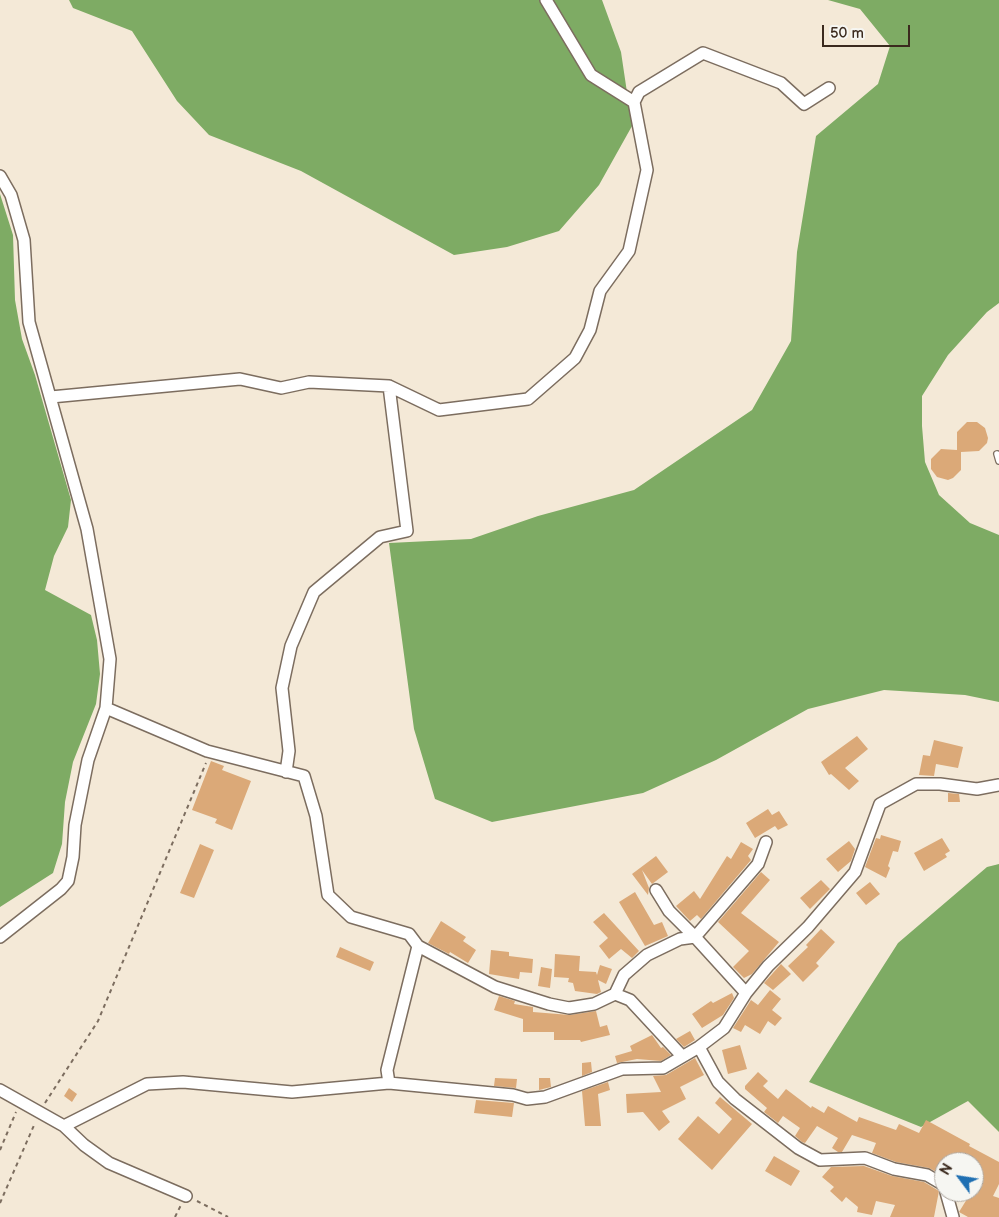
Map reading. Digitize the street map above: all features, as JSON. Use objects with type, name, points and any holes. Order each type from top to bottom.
[{"type":"street","points":[[546,0],[591,76],[634,102]]},
{"type":"street","points":[[51,397],[240,379],[281,388],[309,382],[389,386],[439,410],[528,399],[575,358],[590,330],[600,291],[629,251],[647,170],[634,102],[639,92],[703,53],[781,83],[804,104],[829,88]]},
{"type":"street","points":[[0,176],[10,195],[24,240],[29,322],[87,529],[109,650],[110,668],[106,708],[88,760],[75,825],[73,857],[68,881],[61,889],[0,937]]},
{"type":"street","points":[[286,772],[289,751],[282,688],[291,646],[314,592],[380,537],[407,531],[389,386]]},
{"type":"street","points":[[106,708],[210,752],[304,776],[316,816],[328,895],[351,917],[409,934],[418,946],[495,987],[549,1004],[569,1008],[594,1004],[615,994],[624,975],[646,955],[680,939],[695,937],[736,887],[758,864],[766,842]]},
{"type":"street","points":[[64,1126],[147,1084],[183,1082],[292,1092],[389,1083],[514,1095],[526,1099],[545,1097],[622,1069],[663,1068],[699,1047],[724,1028],[746,993],[768,966],[808,927],[855,872],[872,831],[880,804],[916,784],[940,784],[977,789],[999,785]]},
{"type":"street","points":[[656,890],[669,910],[746,993]]},
{"type":"street","points":[[389,1083],[387,1070],[418,946]]},
{"type":"street","points":[[615,994],[630,1000],[682,1056]]},
{"type":"street","points":[[699,1047],[718,1082],[735,1099],[798,1148],[820,1160],[865,1158],[894,1169],[927,1175],[934,1179]]},
{"type":"street","points":[[0,1090],[64,1126],[84,1145],[109,1163],[150,1178],[186,1196]]},
{"type":"street","points":[[939,1217],[952,1216],[948,1202]]},
{"type":"lane","points":[[997,454],[999,461]]},
{"type":"path","points":[[0,1203],[39,1113],[98,1021],[210,752]]},
{"type":"path","points":[[0,1150],[19,1102]]},
{"type":"path","points":[[186,1196],[228,1217]]},
{"type":"green space","points":[[69,0],[602,0],[621,52],[632,126],[599,185],[559,231],[507,247],[454,255],[301,171],[209,135],[177,101],[132,31],[73,8]]},
{"type":"green space","points":[[828,0],[999,0],[999,303],[987,312],[948,355],[922,396],[922,426],[925,462],[939,495],[970,523],[999,535],[999,702],[965,695],[884,690],[808,709],[716,760],[643,793],[492,822],[435,799],[414,729],[389,543],[471,539],[538,516],[634,490],[752,410],[791,341],[797,252],[816,136],[878,84],[890,46],[860,9]]},
{"type":"green space","points":[[0,194],[13,235],[15,300],[22,339],[35,375],[71,500],[68,527],[54,556],[45,590],[91,615],[97,640],[100,674],[96,704],[73,762],[65,802],[62,844],[53,873],[0,907]]},
{"type":"green space","points":[[999,864],[999,1132],[968,1101],[921,1127],[809,1082],[898,943],[987,867]]},
{"type":"building","points":[[967,422],[977,422],[985,428],[988,438],[987,443],[979,451],[961,452],[961,470],[953,478],[948,480],[937,477],[931,469],[931,459],[941,449],[957,450],[957,432]]},
{"type":"building","points":[[857,736],[868,749],[845,768],[859,781],[849,790],[831,774],[829,775],[821,762]]},
{"type":"building","points":[[934,740],[963,747],[958,768],[936,764],[934,776],[919,775],[923,755],[930,756]]},
{"type":"building","points":[[211,761],[224,766],[222,770],[251,781],[232,830],[215,823],[217,819],[192,810]]},
{"type":"building","points":[[948,793],[959,794],[960,802],[948,802]]},
{"type":"building","points":[[768,809],[772,815],[779,811],[788,825],[778,830],[775,826],[755,838],[746,823]]},
{"type":"building","points":[[881,835],[901,841],[898,852],[893,851],[886,878],[865,867],[876,838],[880,839]]},
{"type":"building","points":[[942,838],[950,851],[945,854],[947,857],[924,871],[914,853]]},
{"type":"building","points":[[849,841],[855,849],[851,861],[838,872],[826,859]]},
{"type":"building","points":[[741,842],[753,849],[748,856],[751,860],[701,919],[697,915],[690,921],[676,906],[694,891],[700,899],[727,856],[731,859]]},
{"type":"building","points":[[200,844],[214,850],[194,898],[180,893]]},
{"type":"building","points":[[656,856],[668,872],[652,884],[642,870],[649,888],[648,895],[632,874]]},
{"type":"building","points":[[761,872],[770,880],[741,913],[779,942],[752,974],[744,978],[733,967],[749,951],[718,922]]},
{"type":"building","points":[[821,880],[830,889],[810,909],[800,898]]},
{"type":"building","points":[[870,882],[880,894],[866,905],[856,893]]},
{"type":"building","points":[[635,892],[654,925],[662,922],[668,936],[645,946],[619,902]]},
{"type":"building","points":[[604,913],[639,951],[632,958],[621,949],[609,959],[599,946],[608,938],[593,922]]},
{"type":"building","points":[[441,921],[466,937],[463,941],[476,950],[468,963],[450,952],[449,954],[428,943]]},
{"type":"building","points":[[821,929],[835,942],[816,963],[819,966],[803,982],[788,966],[808,947],[806,945]]},
{"type":"building","points":[[340,947],[374,962],[370,971],[336,957]]},
{"type":"building","points":[[491,950],[509,952],[509,956],[533,959],[532,973],[520,972],[519,979],[489,974]]},
{"type":"building","points":[[555,954],[580,956],[579,971],[596,972],[597,975],[600,965],[612,969],[606,984],[598,980],[601,992],[597,994],[575,991],[573,983],[568,982],[569,978],[554,977]]},
{"type":"building","points":[[781,964],[791,974],[773,990],[764,983]]},
{"type":"building","points":[[541,967],[552,969],[550,988],[538,986]]},
{"type":"building","points":[[770,990],[781,999],[772,1010],[782,1018],[775,1026],[768,1021],[760,1034],[745,1025],[741,1032],[733,1028],[751,1000],[758,1005]]},
{"type":"building","points":[[732,993],[734,998],[723,1015],[702,1028],[692,1014],[711,1001],[713,1003]]},
{"type":"building","points":[[499,996],[515,1001],[514,1004],[533,1007],[533,1012],[570,1015],[596,1011],[600,1027],[607,1025],[610,1035],[581,1042],[580,1040],[554,1040],[554,1032],[523,1032],[523,1019],[494,1010]]},
{"type":"building","points":[[690,1031],[695,1040],[684,1047],[676,1039]]},
{"type":"building","points":[[652,1035],[661,1048],[663,1047],[671,1055],[661,1061],[637,1059],[617,1063],[615,1056],[632,1051],[630,1046]]},
{"type":"building","points":[[740,1045],[747,1069],[728,1074],[722,1050]]},
{"type":"building","points":[[695,1058],[704,1075],[680,1087],[686,1099],[662,1111],[670,1122],[659,1131],[643,1112],[627,1113],[626,1094],[661,1092],[653,1076],[666,1075]]},
{"type":"building","points":[[591,1062],[592,1072],[582,1076],[582,1063]]},
{"type":"building","points":[[758,1072],[768,1081],[763,1086],[778,1099],[786,1089],[811,1108],[812,1106],[824,1113],[828,1106],[857,1122],[859,1117],[896,1130],[899,1124],[919,1133],[926,1120],[970,1144],[969,1146],[980,1152],[934,1152],[934,1171],[896,1162],[872,1153],[876,1143],[852,1135],[842,1152],[838,1152],[832,1148],[838,1138],[817,1126],[805,1143],[795,1136],[800,1128],[783,1116],[778,1123],[764,1112],[767,1108],[745,1089],[745,1086]]},
{"type":"building","points":[[495,1078],[517,1079],[516,1088],[494,1086]]},
{"type":"building","points":[[539,1078],[550,1078],[551,1087],[539,1090]]},
{"type":"building","points":[[608,1082],[610,1090],[598,1094],[601,1126],[585,1126],[582,1091]]},
{"type":"building","points":[[69,1088],[77,1094],[72,1102],[64,1096]]},
{"type":"building","points":[[720,1097],[752,1124],[712,1170],[678,1139],[698,1116],[719,1134],[732,1119],[715,1103]]},
{"type":"building","points":[[476,1100],[514,1103],[512,1117],[474,1113]]},
{"type":"building","points":[[984,1154],[999,1162],[999,1184],[993,1196],[999,1198],[999,1217],[968,1217],[959,1212],[965,1202],[984,1202]]},
{"type":"building","points":[[774,1156],[800,1171],[791,1186],[765,1171]]},
{"type":"building","points":[[864,1166],[892,1176],[924,1182],[934,1188],[934,1202],[937,1202],[934,1217],[890,1217],[895,1205],[876,1201],[872,1215],[857,1212],[858,1207],[846,1197],[842,1202],[830,1191],[834,1187],[822,1177],[831,1167]]}]
